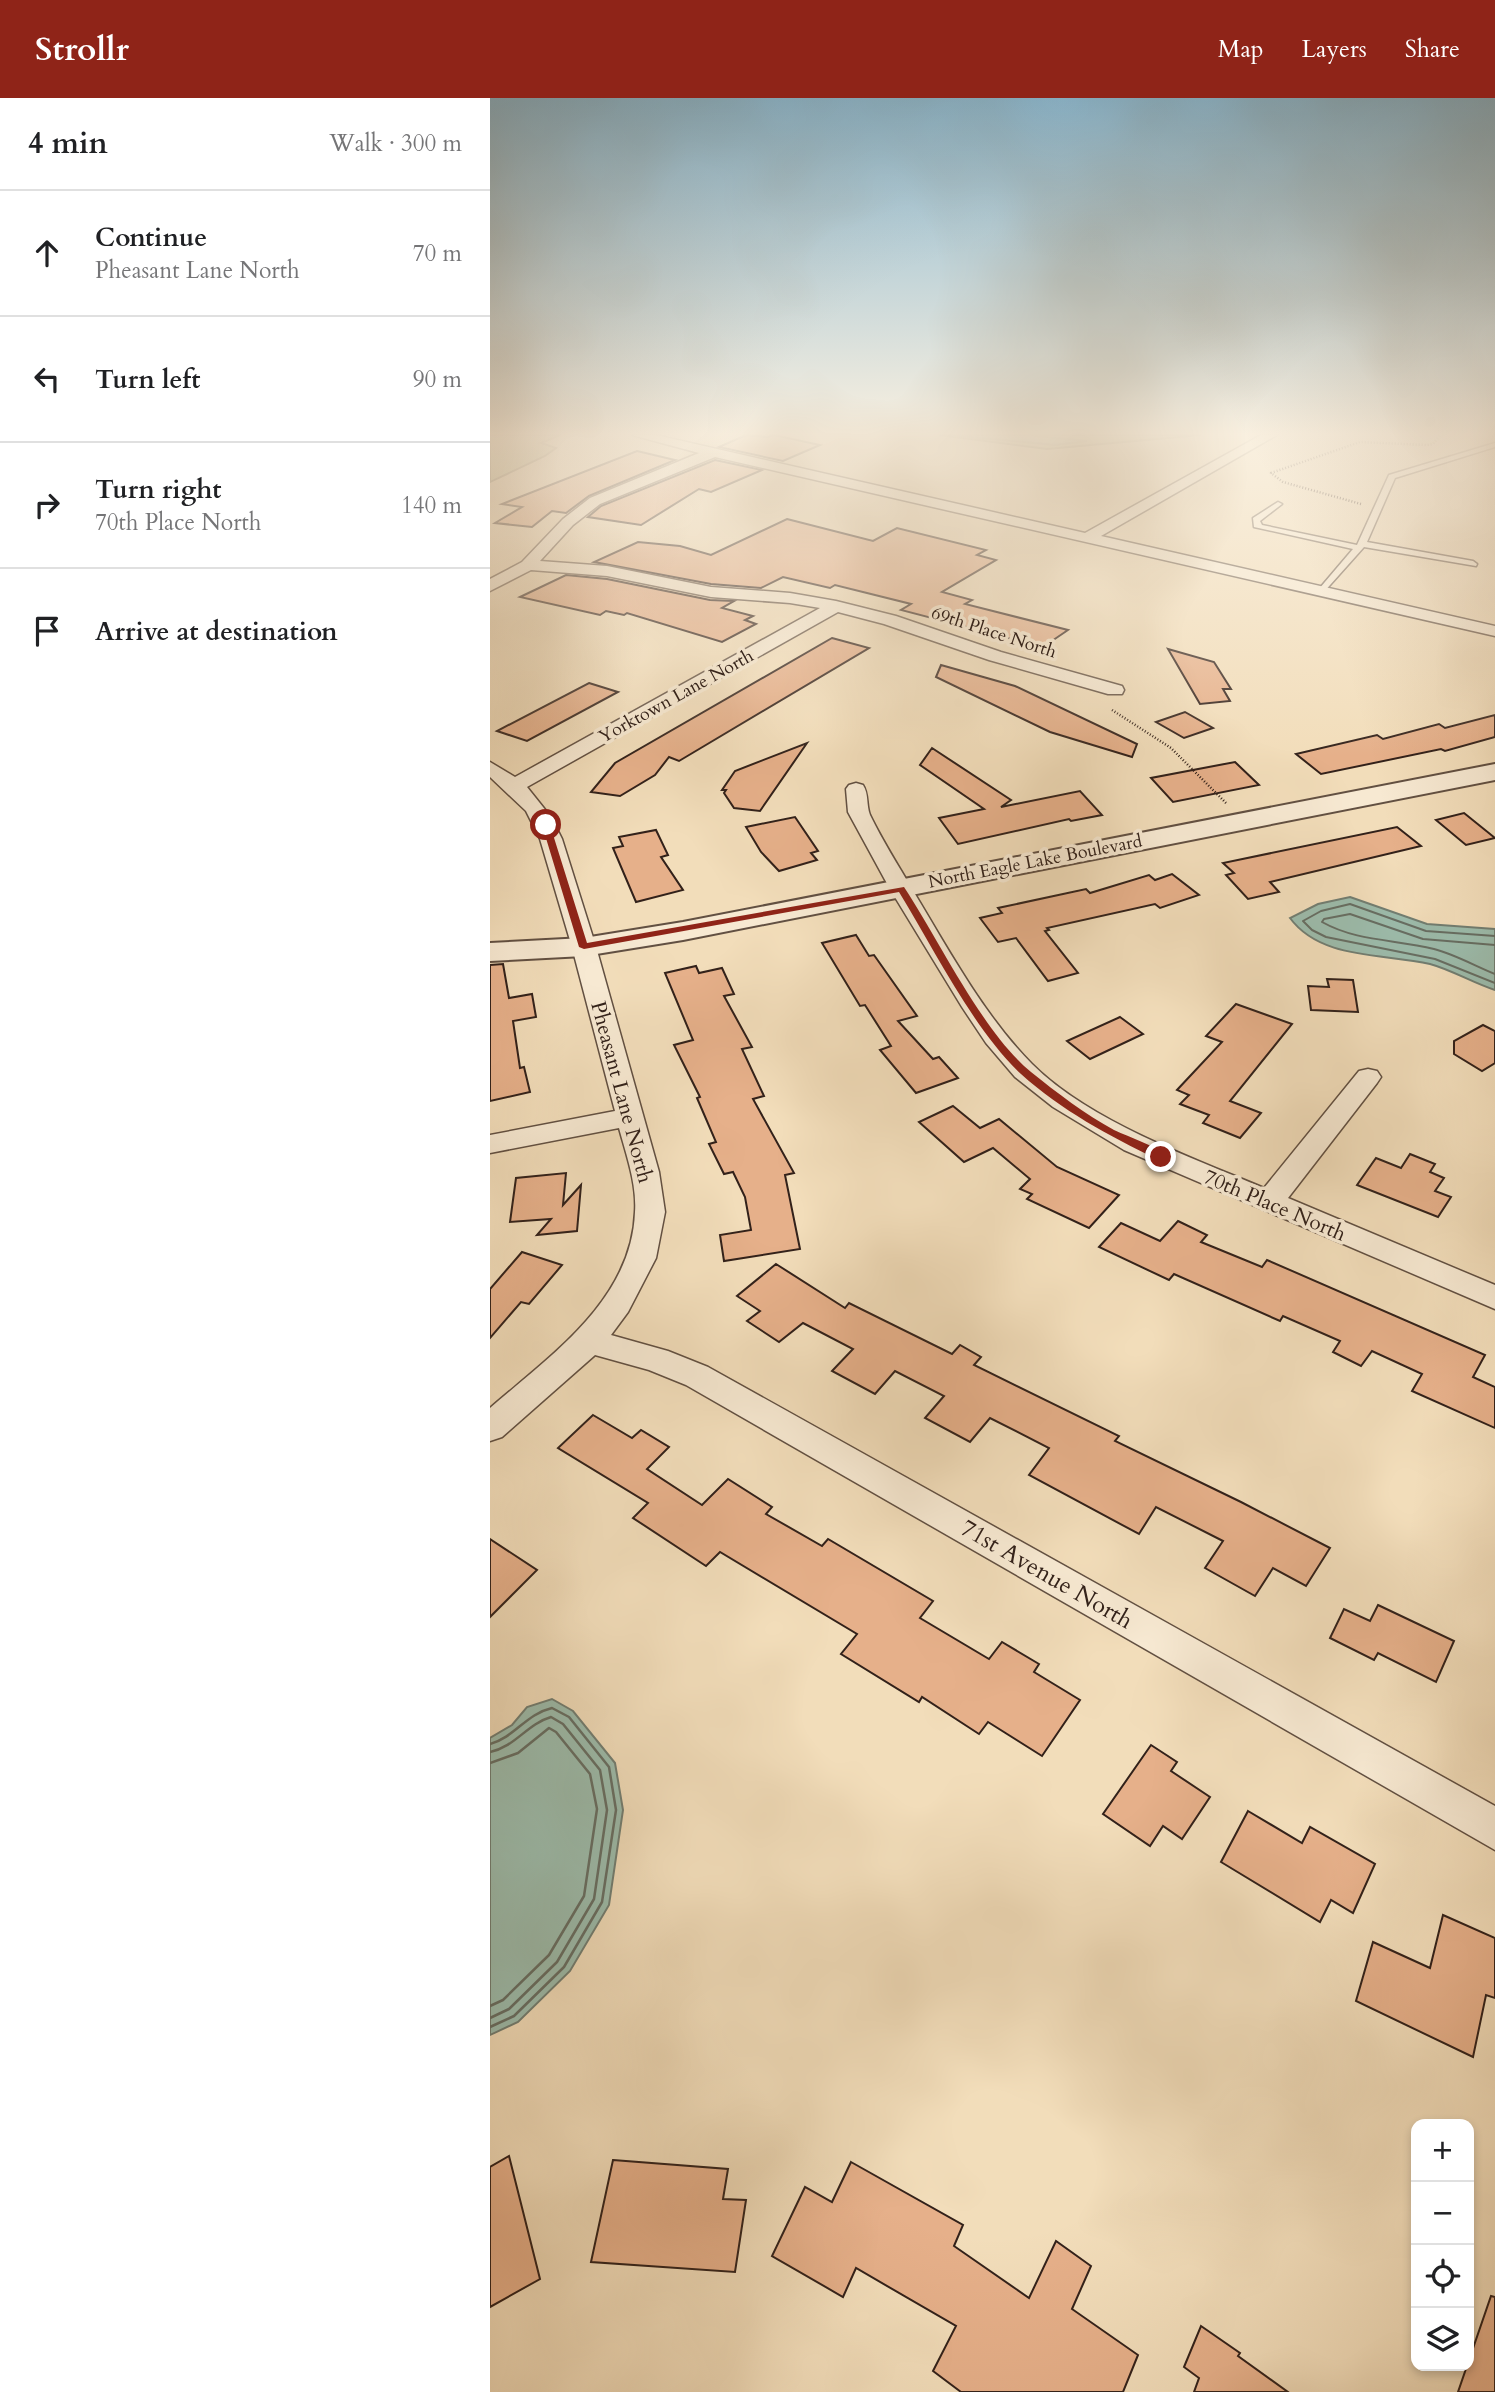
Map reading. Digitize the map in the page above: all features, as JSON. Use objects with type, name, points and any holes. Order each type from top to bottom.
[{"type":"street","points":[[490,586],[528,565],[549,542]]},
{"type":"street","points":[[1104,542],[1495,631]]},
{"type":"street","name":"69th Place North","points":[[528,565],[607,571],[711,592],[790,598],[836,606],[890,620],[1007,660],[1115,690]]},
{"type":"street","name":"Yorktown Lane North","points":[[515,785],[836,606]]},
{"type":"street","name":"Pheasant Lane North","points":[[490,768],[515,785],[546,825],[584,947],[645,1172],[650,1212],[641,1258],[617,1304],[589,1341],[490,1428]]},
{"type":"street","name":"North Eagle Lake Boulevard","points":[[490,952],[584,947],[901,889],[1244,819],[1495,772]]},
{"type":"street","name":"70th Place North","points":[[856,789],[858,812],[901,889],[981,1017],[1024,1071],[1062,1101],[1109,1131],[1161,1157],[1495,1298]]},
{"type":"street","points":[[1269,1202],[1368,1077]]},
{"type":"street","points":[[490,1144],[629,1117]]},
{"type":"street","name":"71st Avenue North","points":[[589,1341],[657,1360],[698,1376],[1495,1829]]},
{"type":"lane","points":[[1339,542],[1473,564]]},
{"type":"lane","points":[[1322,591],[1362,542]]},
{"type":"path","points":[[1115,690],[1110,709],[1171,748],[1244,819]]},
{"type":"water","points":[[1350,897],[1427,924],[1495,929],[1495,990],[1430,964],[1336,948],[1303,932],[1290,918],[1318,904]]},
{"type":"water","points":[[552,1699],[573,1711],[615,1763],[623,1810],[609,1905],[570,1971],[518,2022],[490,2035],[490,1738],[512,1725],[527,1707]]},
{"type":"building","points":[[638,542],[680,546],[711,555],[738,542],[954,542],[986,550],[977,555],[996,560],[942,592],[972,600],[965,604],[1068,630],[1043,647],[901,610],[911,604],[835,585],[830,588],[783,577],[761,588],[711,584],[594,562]]},
{"type":"building","points":[[566,575],[607,579],[710,600],[734,601],[722,608],[753,616],[745,620],[756,624],[722,642],[627,613],[624,615],[606,611],[600,615],[520,597]]},
{"type":"building","points":[[832,638],[869,648],[679,761],[669,757],[655,775],[620,796],[591,792],[615,763]]},
{"type":"building","points":[[1168,649],[1214,662],[1231,689],[1223,689],[1230,701],[1200,704]]},
{"type":"building","points":[[941,665],[1015,686],[1137,744],[1132,757],[1050,732],[936,677]]},
{"type":"building","points":[[589,683],[618,692],[527,741],[497,731]]},
{"type":"building","points":[[1185,712],[1213,728],[1184,738],[1156,722]]},
{"type":"building","points":[[1495,715],[1495,737],[1445,751],[1441,749],[1321,774],[1296,754],[1377,735],[1383,739],[1439,724],[1445,728]]},
{"type":"building","points":[[807,743],[760,811],[734,808],[724,793],[726,790],[722,790],[735,771]]},
{"type":"building","points":[[932,748],[1011,800],[1001,807],[1080,791],[1102,815],[1071,821],[1069,819],[958,844],[939,818],[984,809],[920,765]]},
{"type":"building","points":[[1235,762],[1259,785],[1173,802],[1151,778]]},
{"type":"building","points":[[1464,813],[1495,838],[1466,845],[1436,820]]},
{"type":"building","points":[[795,817],[818,851],[811,853],[817,860],[779,871],[761,852],[746,827]]},
{"type":"building","points":[[1397,827],[1421,846],[1270,882],[1279,892],[1248,899],[1226,875],[1234,873],[1223,863]]},
{"type":"building","points":[[656,830],[668,855],[661,857],[683,890],[636,902],[613,848],[623,846],[619,837]]},
{"type":"building","points":[[1172,874],[1199,895],[1160,908],[1155,904],[1047,928],[1049,930],[1045,931],[1078,973],[1048,981],[1016,938],[998,942],[980,918],[1002,913],[998,908],[1086,889],[1090,893],[1149,875],[1155,880]]},
{"type":"building","points":[[856,935],[869,956],[874,955],[917,1016],[898,1021],[933,1059],[939,1057],[958,1078],[916,1093],[880,1050],[891,1046],[865,1005],[860,1006],[822,943]]},
{"type":"building","points":[[503,964],[509,998],[532,994],[536,1017],[513,1021],[520,1068],[524,1067],[530,1092],[490,1101],[490,965]]},
{"type":"building","points":[[696,966],[699,973],[722,968],[734,994],[724,996],[752,1047],[742,1049],[764,1096],[753,1099],[794,1173],[785,1175],[800,1249],[724,1261],[720,1235],[751,1230],[745,1197],[733,1172],[724,1174],[709,1144],[716,1142],[697,1098],[700,1097],[674,1045],[693,1040],[665,973]]},
{"type":"building","points":[[1327,979],[1353,980],[1358,1012],[1311,1010],[1308,986],[1329,987]]},
{"type":"building","points":[[1236,1004],[1292,1024],[1230,1101],[1261,1113],[1240,1138],[1203,1123],[1209,1115],[1180,1104],[1189,1095],[1177,1090],[1222,1042],[1206,1036]]},
{"type":"building","points":[[1120,1017],[1143,1034],[1090,1059],[1067,1041]]},
{"type":"building","points":[[1483,1025],[1495,1031],[1495,1063],[1482,1071],[1454,1054],[1454,1041]]},
{"type":"building","points":[[953,1106],[980,1128],[999,1119],[1057,1167],[1119,1195],[1089,1228],[1027,1199],[1032,1194],[1020,1189],[1030,1179],[993,1148],[964,1162],[919,1122]]},
{"type":"building","points":[[1410,1154],[1435,1164],[1430,1172],[1444,1178],[1435,1191],[1451,1197],[1438,1217],[1357,1185],[1376,1158],[1401,1168]]},
{"type":"building","points":[[566,1173],[563,1205],[581,1185],[577,1231],[537,1235],[551,1219],[510,1222],[516,1178]]},
{"type":"building","points":[[1178,1221],[1207,1235],[1201,1242],[1262,1267],[1267,1260],[1485,1355],[1473,1377],[1495,1387],[1495,1428],[1412,1391],[1422,1374],[1372,1351],[1361,1366],[1333,1352],[1340,1341],[1283,1316],[1280,1321],[1174,1274],[1169,1280],[1099,1247],[1121,1223],[1160,1241]]},
{"type":"building","points":[[522,1252],[562,1265],[529,1304],[521,1302],[490,1338],[490,1289]]},
{"type":"building","points":[[776,1264],[845,1308],[849,1303],[952,1354],[960,1345],[981,1357],[974,1365],[1119,1436],[1115,1441],[1330,1548],[1306,1586],[1273,1568],[1255,1596],[1205,1568],[1223,1541],[1156,1507],[1139,1534],[1029,1475],[1049,1448],[990,1418],[970,1442],[925,1418],[944,1396],[895,1371],[875,1394],[832,1371],[853,1349],[803,1323],[779,1342],[747,1321],[760,1311],[737,1296]]},
{"type":"building","points":[[593,1415],[632,1438],[641,1430],[669,1447],[647,1469],[702,1505],[728,1479],[772,1507],[766,1514],[822,1546],[828,1539],[933,1601],[920,1618],[989,1659],[1002,1642],[1039,1664],[1034,1672],[1080,1700],[1042,1756],[988,1722],[979,1734],[922,1697],[919,1702],[841,1654],[857,1634],[720,1552],[706,1566],[633,1518],[648,1503],[558,1448]]},
{"type":"building","points":[[490,1539],[537,1570],[490,1617]]},
{"type":"building","points":[[1378,1605],[1454,1641],[1436,1682],[1378,1653],[1374,1660],[1330,1638],[1344,1609],[1370,1621]]},
{"type":"building","points":[[1151,1745],[1177,1762],[1171,1771],[1210,1797],[1182,1839],[1163,1826],[1150,1846],[1103,1814]]},
{"type":"building","points":[[1248,1811],[1302,1843],[1310,1827],[1375,1864],[1353,1913],[1331,1900],[1320,1922],[1221,1862]]},
{"type":"building","points":[[1443,1915],[1495,1938],[1495,1998],[1486,1995],[1473,2057],[1356,2001],[1373,1942],[1430,1968]]},
{"type":"building","points":[[509,2156],[540,2279],[490,2307],[490,2167]]},
{"type":"building","points":[[613,2160],[728,2169],[723,2199],[746,2200],[735,2272],[591,2262]]},
{"type":"building","points":[[851,2162],[963,2225],[954,2246],[1029,2298],[1056,2241],[1091,2266],[1072,2309],[1138,2355],[1123,2392],[961,2392],[933,2371],[956,2326],[856,2268],[843,2297],[772,2256],[805,2187],[832,2202]]},
{"type":"building","points":[[1491,2296],[1495,2297],[1495,2392],[1458,2392],[1465,2371],[1474,2371],[1474,2345]]},
{"type":"building","points":[[1201,2326],[1288,2392],[1194,2392],[1199,2378],[1184,2367]]},
{"type":"route","points":[[546,825],[584,947],[901,889],[974,1007],[995,1038],[1024,1071],[1062,1101],[1109,1131],[1161,1157]]}]
